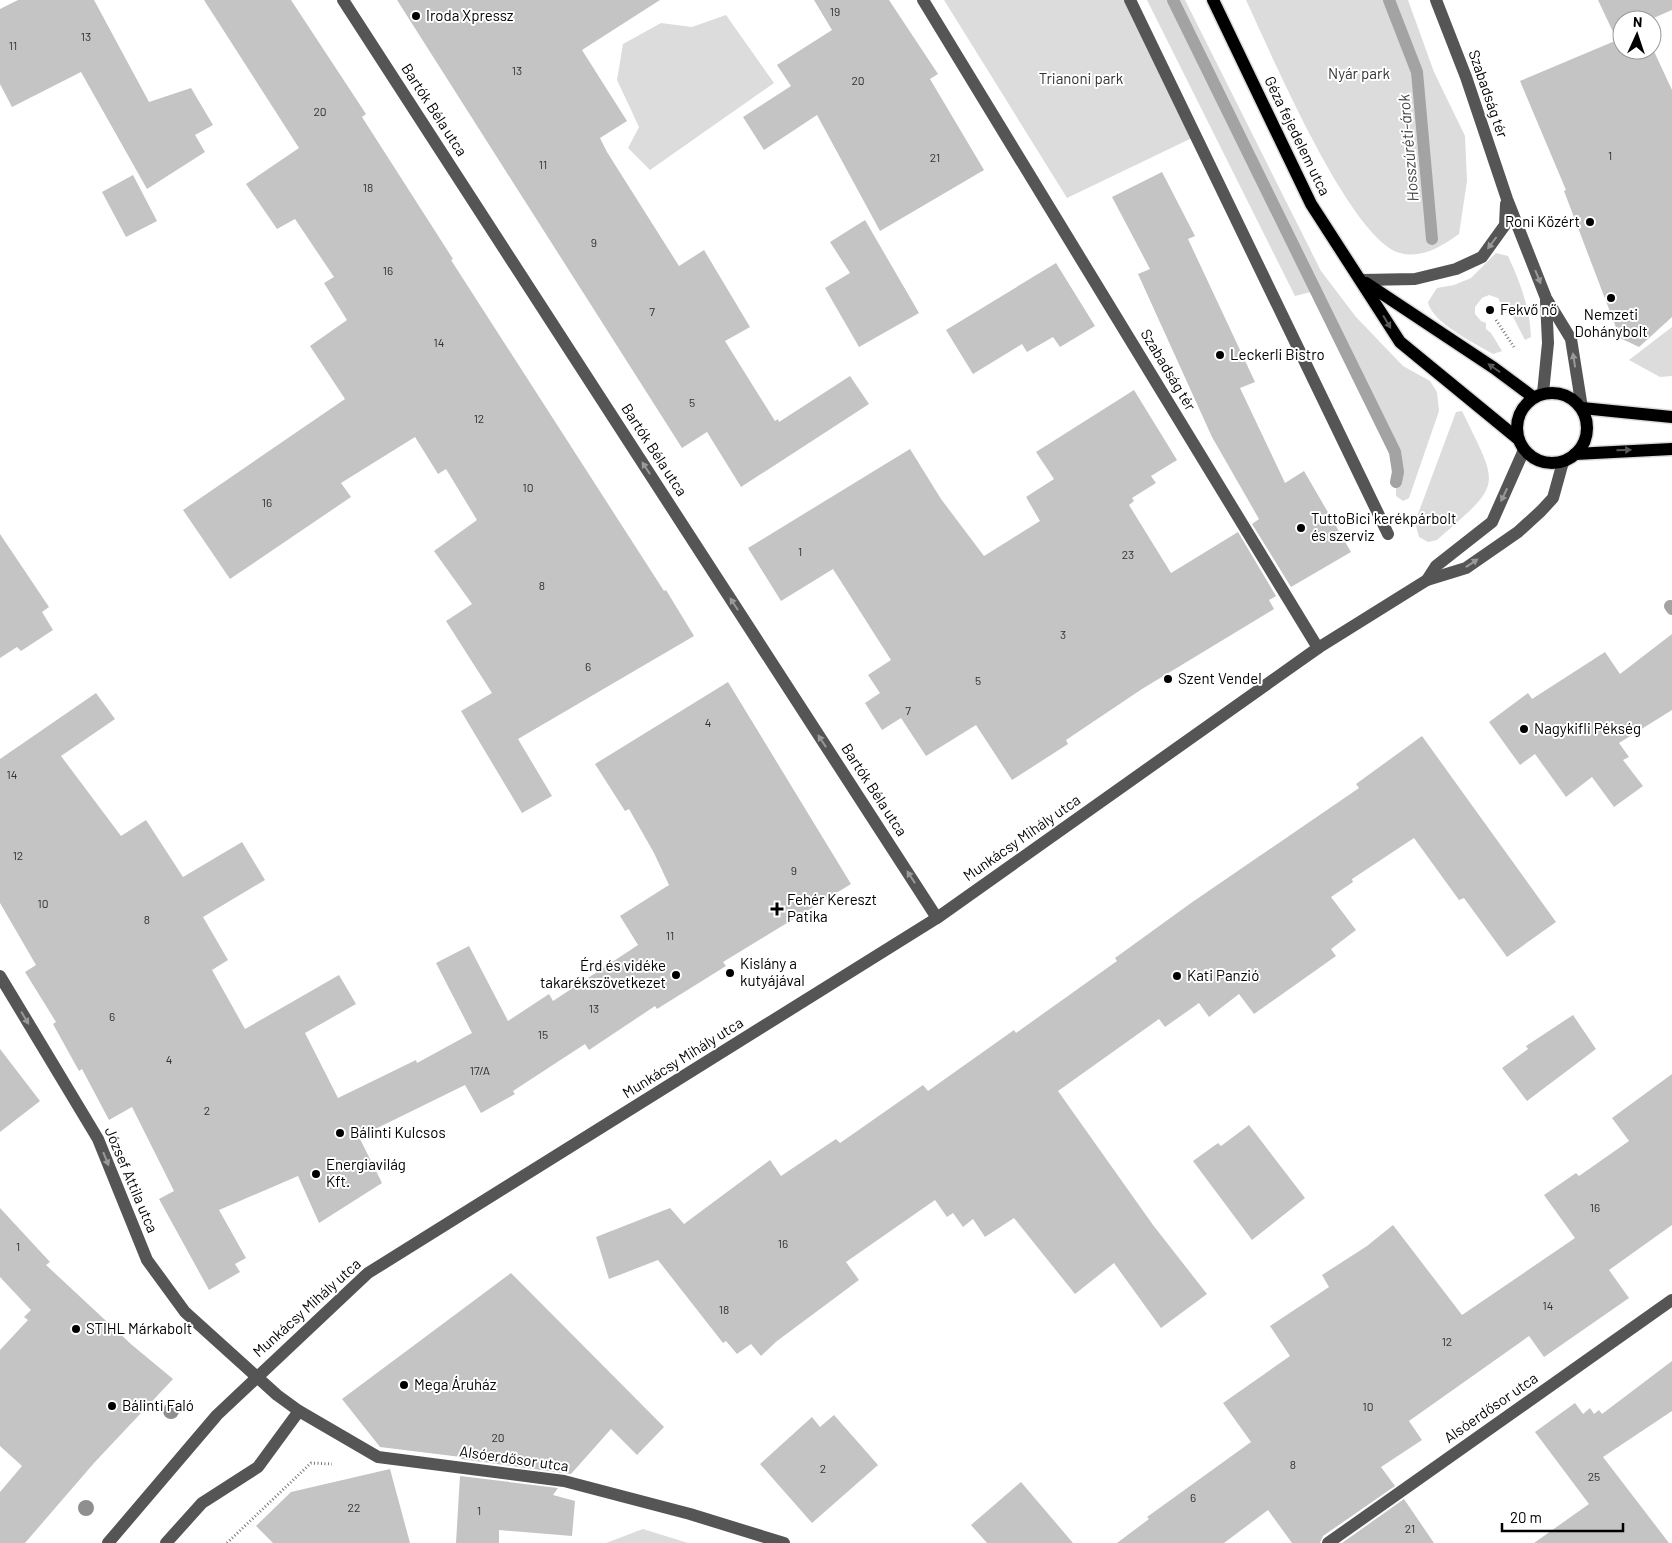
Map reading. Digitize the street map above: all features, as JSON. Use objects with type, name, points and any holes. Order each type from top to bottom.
[{"type":"main road","name":"Géza fejedelem utca","points":[[1213,0],[1311,204],[1362,280],[1400,342],[1517,438]]},
{"type":"main road","name":"Géza fejedelem utca","points":[[1362,280],[1538,395]]},
{"type":"main road","points":[[1563,462],[1535,459],[1524,450],[1517,438],[1516,422],[1522,408],[1538,395],[1563,394],[1574,400],[1582,408],[1672,417]]},
{"type":"main road","name":"Szabadság tér","points":[[1563,462],[1575,454],[1584,443],[1587,420],[1582,408]]},
{"type":"main road","points":[[1575,454],[1672,449]]},
{"type":"street","name":"Bartók Béla utca","points":[[343,0],[937,918]]},
{"type":"street","name":"Szabadság tér","points":[[923,0],[1318,648]]},
{"type":"street","points":[[1130,0],[1388,534]]},
{"type":"street","name":"Szabadság tér","points":[[1436,0],[1466,77],[1507,199],[1546,298],[1571,339],[1582,408]]},
{"type":"street","name":"Szabadság tér","points":[[1362,280],[1415,279],[1456,269],[1482,257],[1505,225],[1507,199]]},
{"type":"street","name":"Szabadság tér","points":[[1538,395],[1548,343],[1546,298]]},
{"type":"street","points":[[1427,580],[1436,566],[1492,522],[1524,450]]},
{"type":"street","points":[[1318,648],[1427,580],[1466,568],[1530,522],[1553,498],[1563,462]]},
{"type":"street","name":"Munkácsy Mihály utca","points":[[108,1543],[217,1415],[255,1377],[368,1273],[937,918],[1318,648]]},
{"type":"street","name":"József Attila utca","points":[[0,976],[98,1139],[147,1260],[185,1312],[255,1377]]},
{"type":"street","name":"Alsóerdősor utca","points":[[1328,1543],[1672,1300]]},
{"type":"street","name":"Alsóerdősor utca","points":[[255,1377],[299,1411],[378,1457],[564,1481],[690,1514],[784,1543]]},
{"type":"street","points":[[166,1543],[202,1503],[258,1467],[299,1411]]},
{"type":"path","points":[[1496,320],[1517,351]]},
{"type":"path","points":[[227,1543],[311,1463],[355,1466],[378,1457]]},
{"type":"green space","name":"Trianoni park","points":[[944,0],[1127,0],[1194,137],[1067,198]]},
{"type":"green space","points":[[1147,0],[1185,0],[1321,271],[1356,317],[1403,366],[1430,381],[1437,392],[1439,411],[1409,498],[1403,501],[1396,496],[1396,464],[1311,292],[1295,296]]},
{"type":"green space","name":"Nyár park","points":[[1246,0],[1408,0],[1434,72],[1465,136],[1467,181],[1459,234],[1439,247],[1416,254],[1400,253],[1380,240],[1358,215],[1335,180],[1292,98]]},
{"type":"green space","points":[[726,15],[774,83],[650,170],[628,148],[639,127],[617,80],[623,44],[661,23],[692,27]]},
{"type":"green space","points":[[1496,253],[1508,256],[1517,276],[1524,295],[1531,337],[1525,340],[1511,313],[1502,312],[1502,306],[1498,298],[1489,295],[1482,298],[1475,307],[1475,314],[1481,321],[1486,323],[1486,329],[1491,333],[1502,351],[1493,354],[1445,325],[1431,310],[1428,302],[1437,288],[1454,285],[1471,278]]},
{"type":"green space","points":[[1672,327],[1672,376],[1660,377],[1629,360]]},
{"type":"green space","points":[[1462,411],[1483,456],[1488,471],[1489,483],[1484,494],[1459,521],[1437,540],[1428,542],[1419,537],[1415,522],[1456,412]]},
{"type":"green space","points":[[643,1529],[688,1543],[606,1543]]},
{"type":"building","points":[[18,0],[94,0],[149,102],[191,88],[213,125],[195,135],[205,152],[147,189],[81,72],[12,107],[0,84],[0,9]]},
{"type":"building","points":[[204,0],[291,0],[366,114],[362,117],[453,259],[451,260],[694,636],[518,739],[552,796],[522,813],[461,711],[492,693],[446,621],[472,604],[434,551],[477,520],[446,469],[438,474],[415,437],[341,483],[351,497],[230,579],[183,510],[345,399],[310,346],[347,320],[324,283],[334,277],[295,219],[277,229],[246,184],[299,148]]},
{"type":"building","points":[[397,0],[660,0],[582,50],[627,121],[600,138],[607,152],[679,266],[704,250],[750,327],[725,341],[775,421],[778,419],[779,422],[850,376],[869,404],[741,487],[707,432],[682,448]]},
{"type":"building","points":[[814,0],[889,0],[938,74],[930,79],[984,170],[880,231],[817,115],[764,150],[743,117],[791,86],[777,65],[832,30]]},
{"type":"building","points":[[1598,0],[1672,0],[1672,10],[1662,14],[1662,10],[1612,10],[1612,30]]},
{"type":"building","points":[[1612,42],[1612,60],[1658,60],[1672,90],[1672,317],[1639,347],[1620,338],[1564,191],[1566,190],[1520,81]]},
{"type":"building","points":[[1162,172],[1195,236],[1188,239],[1255,382],[1240,388],[1285,483],[1304,471],[1351,552],[1291,587],[1252,524],[1259,519],[1212,437],[1138,274],[1150,269],[1112,197]]},
{"type":"building","points":[[133,175],[157,221],[126,237],[102,192]]},
{"type":"building","points":[[865,220],[919,313],[859,347],[825,288],[850,273],[830,242]]},
{"type":"building","points":[[1056,263],[1095,326],[1060,347],[1053,337],[1027,352],[1022,344],[973,374],[946,330]]},
{"type":"building","points":[[1134,390],[1177,460],[1151,476],[1156,483],[1132,498],[1134,501],[1129,505],[1171,573],[1238,532],[1276,596],[1269,600],[1274,609],[1142,689],[1066,740],[1068,744],[1012,780],[976,725],[926,756],[901,718],[882,730],[865,703],[880,693],[868,675],[891,660],[833,569],[781,601],[748,548],[910,449],[941,499],[984,556],[1040,521],[1026,497],[1054,479],[1036,452]]},
{"type":"building","points":[[0,534],[49,607],[42,612],[53,630],[21,651],[17,647],[0,658]]},
{"type":"building","points":[[1672,634],[1672,710],[1619,743],[1629,757],[1623,760],[1643,786],[1614,807],[1592,777],[1566,797],[1535,754],[1520,765],[1489,722],[1528,693],[1532,699],[1605,652],[1620,674]]},
{"type":"building","points":[[728,682],[851,884],[723,962],[726,966],[657,1009],[655,1006],[589,1050],[585,1044],[513,1091],[515,1094],[481,1113],[465,1085],[359,1137],[382,1183],[319,1223],[298,1176],[219,1210],[246,1258],[235,1264],[240,1272],[209,1290],[159,1199],[174,1191],[132,1107],[109,1120],[82,1069],[79,1071],[53,1024],[56,1022],[25,972],[36,965],[0,903],[0,759],[96,693],[115,719],[61,756],[121,836],[146,820],[183,877],[242,842],[265,880],[203,917],[228,960],[212,970],[245,1029],[339,975],[356,1004],[305,1033],[338,1098],[416,1060],[417,1063],[472,1033],[436,963],[469,946],[508,1021],[549,994],[553,1001],[638,945],[620,916],[669,885],[654,853],[629,809],[625,811],[595,764]]},
{"type":"building","points":[[1422,736],[1556,922],[1507,957],[1464,898],[1459,900],[1414,838],[1352,879],[1353,882],[1331,897],[1356,930],[1331,949],[1336,956],[1254,1014],[1239,994],[1209,1017],[1199,1003],[1165,1027],[1159,1019],[1058,1091],[1153,1225],[1207,1294],[1161,1328],[1114,1263],[1075,1294],[1014,1218],[985,1237],[973,1219],[963,1227],[953,1213],[947,1217],[935,1200],[846,1262],[859,1280],[777,1341],[761,1356],[751,1344],[737,1354],[726,1341],[723,1343],[658,1260],[609,1279],[596,1237],[670,1208],[684,1224],[770,1160],[781,1176],[836,1139],[840,1143],[923,1085],[928,1091],[1014,1030],[1016,1033],[1117,961],[1115,958],[1191,903],[1359,788],[1356,784]]},
{"type":"building","points":[[1573,1015],[1596,1049],[1527,1101],[1502,1068],[1528,1049],[1526,1046]]},
{"type":"building","points":[[0,1049],[40,1101],[0,1132]]},
{"type":"building","points":[[1672,1074],[1672,1225],[1609,1270],[1629,1298],[1544,1357],[1529,1336],[1409,1421],[1422,1440],[1381,1467],[1395,1486],[1323,1536],[1320,1543],[1292,1543],[1268,1510],[1224,1543],[1117,1543],[1149,1519],[1147,1517],[1251,1442],[1223,1403],[1290,1356],[1270,1326],[1329,1287],[1322,1275],[1367,1246],[1393,1225],[1462,1315],[1575,1238],[1544,1195],[1576,1173],[1579,1176],[1629,1141],[1612,1118]]},
{"type":"building","points":[[1249,1125],[1305,1198],[1252,1240],[1193,1161],[1218,1143],[1221,1146]]},
{"type":"building","points":[[0,1208],[50,1262],[46,1265],[132,1345],[173,1379],[94,1463],[25,1543],[0,1543],[0,1492],[22,1466],[0,1446],[0,1350],[28,1320],[24,1317],[31,1310],[0,1277]]},
{"type":"building","points":[[511,1273],[664,1427],[637,1455],[611,1429],[571,1474],[380,1447],[342,1399]]},
{"type":"building","points":[[1672,1361],[1672,1411],[1603,1457],[1669,1543],[1534,1543],[1589,1504],[1535,1432],[1575,1403],[1583,1414],[1590,1408],[1594,1414],[1599,1410],[1602,1414]]},
{"type":"building","points":[[834,1415],[878,1465],[812,1523],[760,1464],[812,1417],[820,1427]]},
{"type":"building","points":[[390,1469],[410,1543],[273,1543],[256,1526],[291,1492]]},
{"type":"building","points":[[460,1476],[558,1488],[553,1495],[575,1501],[572,1536],[499,1530],[499,1543],[456,1543]]},
{"type":"building","points":[[1021,1482],[1073,1543],[987,1543],[971,1525]]},
{"type":"building","points":[[1404,1499],[1434,1543],[1342,1543]]},
{"type":"waterway","points":[[1173,0],[1395,452],[1398,472],[1396,482]]},
{"type":"waterway","name":"Hosszúréti-árok","points":[[1389,0],[1417,72],[1432,239]]},
{"type":"place","name":"Iroda Xpressz","points":[[416,16]]},
{"type":"place","name":"Roni Közért","points":[[1590,222]]},
{"type":"place","name":"Nemzeti Dohánybolt","points":[[1611,298]]},
{"type":"place","name":"Fekvő nő","points":[[1490,310]]},
{"type":"place","name":"Leckerli Bistro","points":[[1220,355]]},
{"type":"place","name":"TuttoBici kerékpárbolt és szerviz","points":[[1301,528]]},
{"type":"place","name":"Szent Vendel","points":[[1168,679]]},
{"type":"place","name":"Nagykifli Pékség","points":[[1524,729]]},
{"type":"place","name":"Fehér Kereszt Patika","points":[[777,909]]},
{"type":"place","name":"Kislány a kutyájával","points":[[730,973]]},
{"type":"place","name":"Érd és vidéke takarékszövetkezet","points":[[676,975]]},
{"type":"place","name":"Kati Panzió","points":[[1177,976]]},
{"type":"place","name":"Bálinti Kulcsos","points":[[340,1133]]},
{"type":"place","name":"Energiavilág Kft.","points":[[316,1174]]},
{"type":"place","name":"STIHL Márkabolt","points":[[76,1329]]},
{"type":"place","name":"Mega Áruház","points":[[404,1385]]},
{"type":"place","name":"Bálinti Faló","points":[[112,1406]]}]
